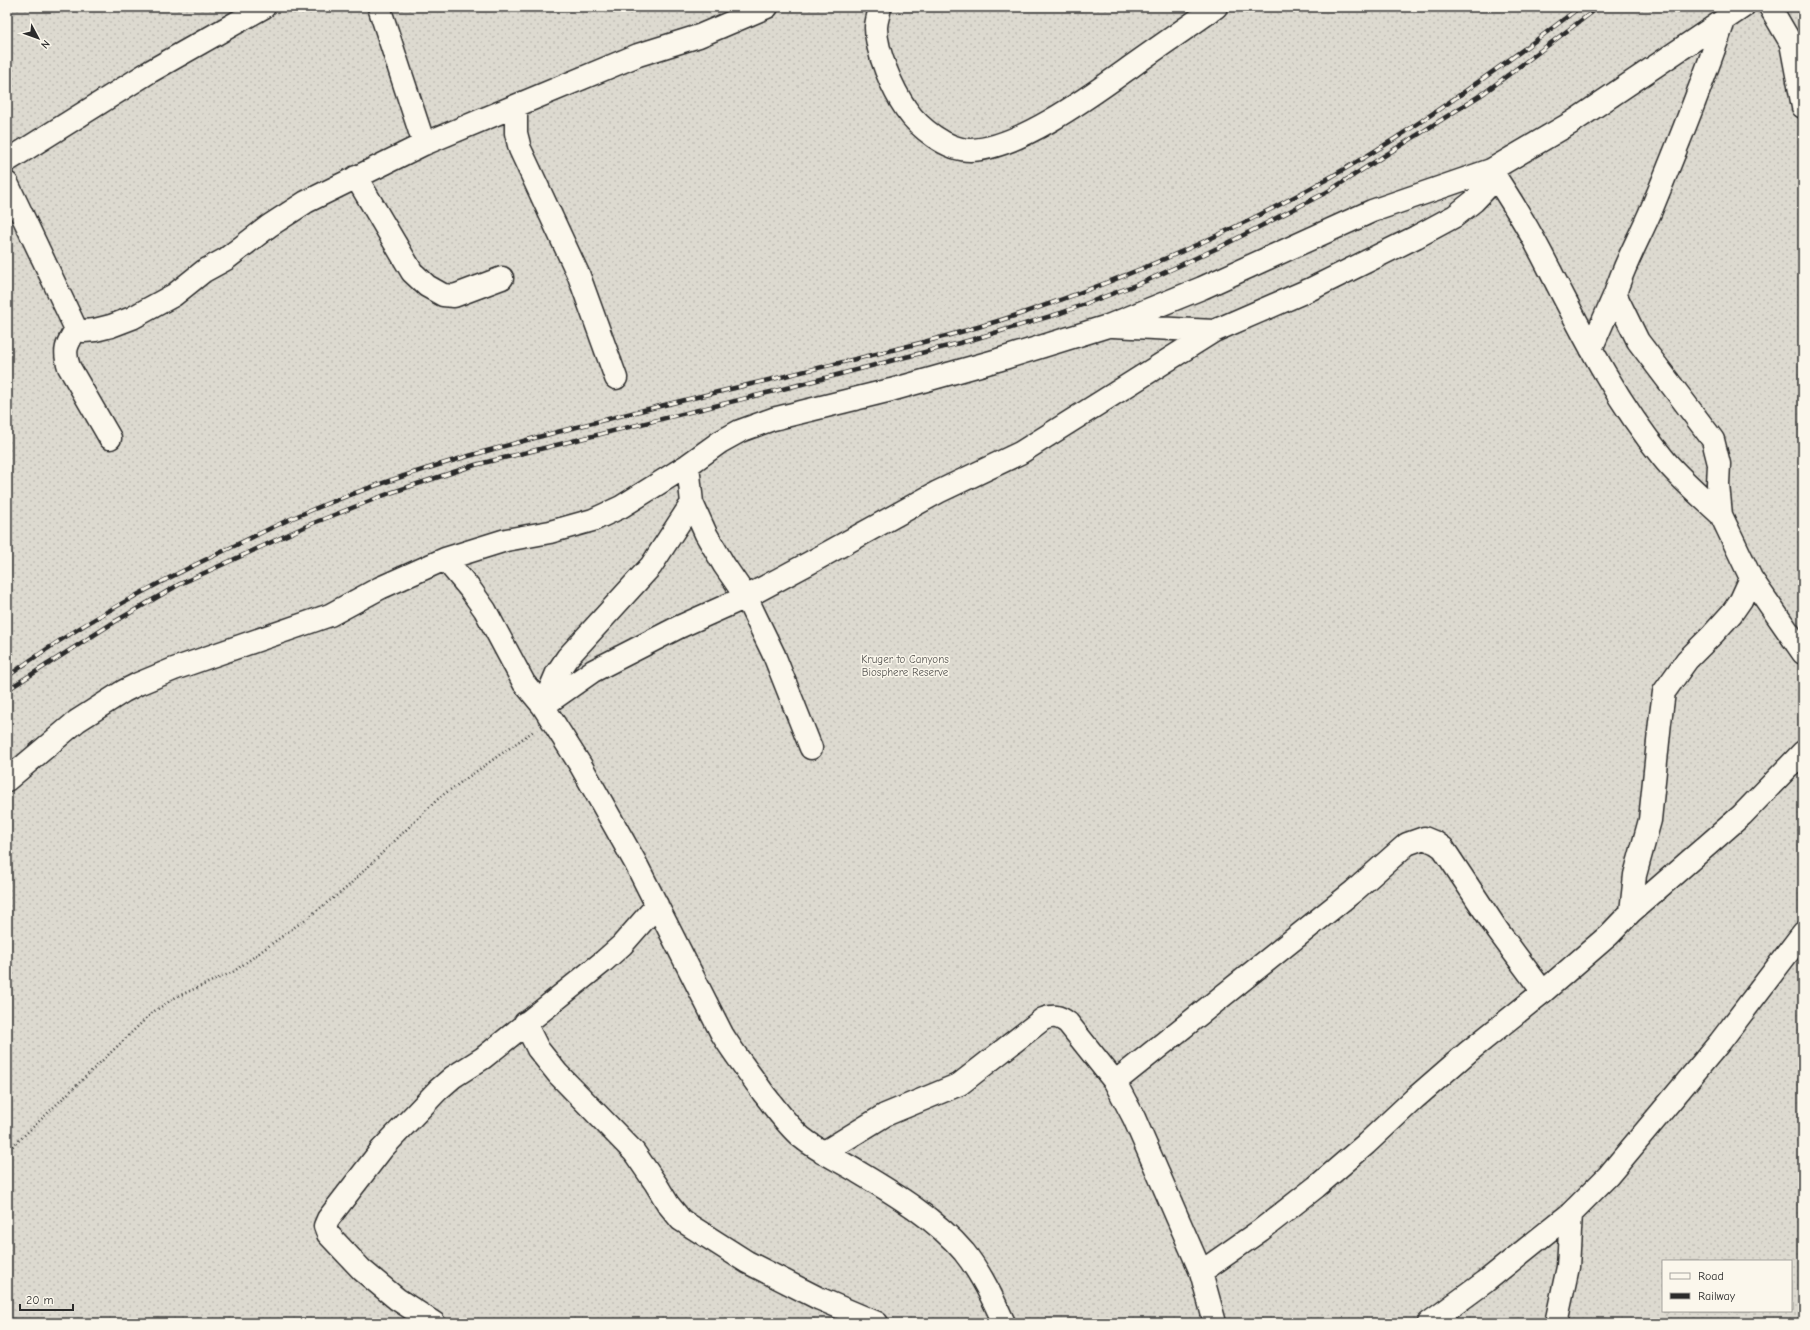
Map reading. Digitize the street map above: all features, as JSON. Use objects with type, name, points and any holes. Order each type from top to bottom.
[{"type":"street","points":[[378,7],[424,144]]},
{"type":"street","points":[[76,329],[84,331],[111,326],[132,318],[168,298],[306,202],[424,144],[638,55],[699,36],[768,7]]},
{"type":"street","points":[[880,7],[876,28],[881,54],[904,106],[915,122],[950,146],[970,150],[995,146],[1033,131],[1097,91],[1216,7]]},
{"type":"street","points":[[1770,7],[1791,43],[1803,107]]},
{"type":"street","points":[[7,161],[251,10]]},
{"type":"street","points":[[7,780],[78,721],[124,691],[174,668],[330,615],[380,588],[445,559],[506,540],[550,532],[593,520],[621,507],[688,465],[726,438],[740,431],[773,419],[907,386],[1108,326],[1202,288],[1372,211],[1494,174],[1734,12]]},
{"type":"street","points":[[1591,349],[1615,294],[1621,275],[1651,210],[1705,78],[1734,12]]},
{"type":"street","points":[[516,106],[516,133],[520,149],[579,276],[616,378]]},
{"type":"street","points":[[547,712],[593,671],[680,627],[746,597],[938,492],[1020,453],[1214,331],[1311,289],[1423,234],[1455,216],[1474,201],[1494,174]]},
{"type":"street","points":[[1494,174],[1514,204],[1541,252],[1602,370],[1635,420],[1664,460],[1721,515]]},
{"type":"street","points":[[356,177],[412,272],[427,286],[443,295],[454,296],[502,278]]},
{"type":"street","points":[[7,183],[76,329]]},
{"type":"street","points":[[1615,294],[1638,341],[1713,440],[1719,464],[1718,484],[1721,515],[1751,578],[1803,653]]},
{"type":"street","points":[[1108,326],[1214,331]]},
{"type":"street","points":[[76,329],[69,340],[65,356],[72,373],[110,438]]},
{"type":"street","points":[[688,465],[692,503],[706,534],[724,565],[746,597],[774,655],[811,748]]},
{"type":"street","points":[[547,712],[557,673],[567,658],[651,566],[692,503]]},
{"type":"street","points":[[445,559],[470,588],[496,629],[524,683],[547,712],[581,766],[657,905],[728,1045],[781,1116],[801,1137],[823,1153],[857,1171],[910,1205],[941,1230],[964,1252],[976,1269],[1004,1323]]},
{"type":"street","points":[[1631,912],[1635,875],[1650,820],[1664,692],[1687,660],[1732,613],[1741,600],[1751,578]]},
{"type":"street","points":[[1201,1272],[1261,1230],[1316,1187],[1468,1052],[1543,992],[1609,936],[1631,912],[1742,815],[1803,752]]},
{"type":"street","points":[[1115,1082],[1354,891],[1407,844],[1419,839],[1430,840],[1443,848],[1498,931],[1543,992]]},
{"type":"street","points":[[434,1323],[397,1299],[362,1270],[328,1234],[326,1231],[326,1223],[336,1207],[382,1149],[438,1090],[483,1058],[618,949],[657,905]]},
{"type":"street","points":[[1429,1323],[1484,1282],[1571,1213],[1608,1176],[1720,1042],[1803,933]]},
{"type":"street","points":[[823,1153],[885,1115],[965,1081],[1032,1027],[1049,1017],[1060,1017],[1068,1023],[1115,1082],[1134,1118],[1201,1272],[1215,1323]]},
{"type":"street","points":[[525,1023],[538,1049],[558,1074],[634,1152],[668,1204],[681,1220],[747,1262],[818,1298],[877,1323]]},
{"type":"street","points":[[1556,1323],[1568,1267],[1571,1213]]},
{"type":"path","points":[[7,1152],[153,1012],[176,997],[233,972],[344,890],[440,797],[466,778],[547,712]]},
{"type":"green space","name":"Kruger to Canyons Biosphere Reserve","points":[[7,7],[1803,7],[1803,1323],[7,1323]]},
{"type":"railway","points":[[7,677],[88,623],[116,606],[173,576],[293,518],[369,488],[414,472],[556,432],[960,332],[1020,314],[1069,297],[1166,258],[1260,215],[1352,165],[1396,138],[1466,91],[1580,7]]},
{"type":"railway","points":[[7,690],[116,621],[180,584],[311,524],[390,493],[475,465],[779,390],[971,340],[1061,313],[1146,281],[1224,245],[1327,192],[1484,93],[1599,7]]}]
